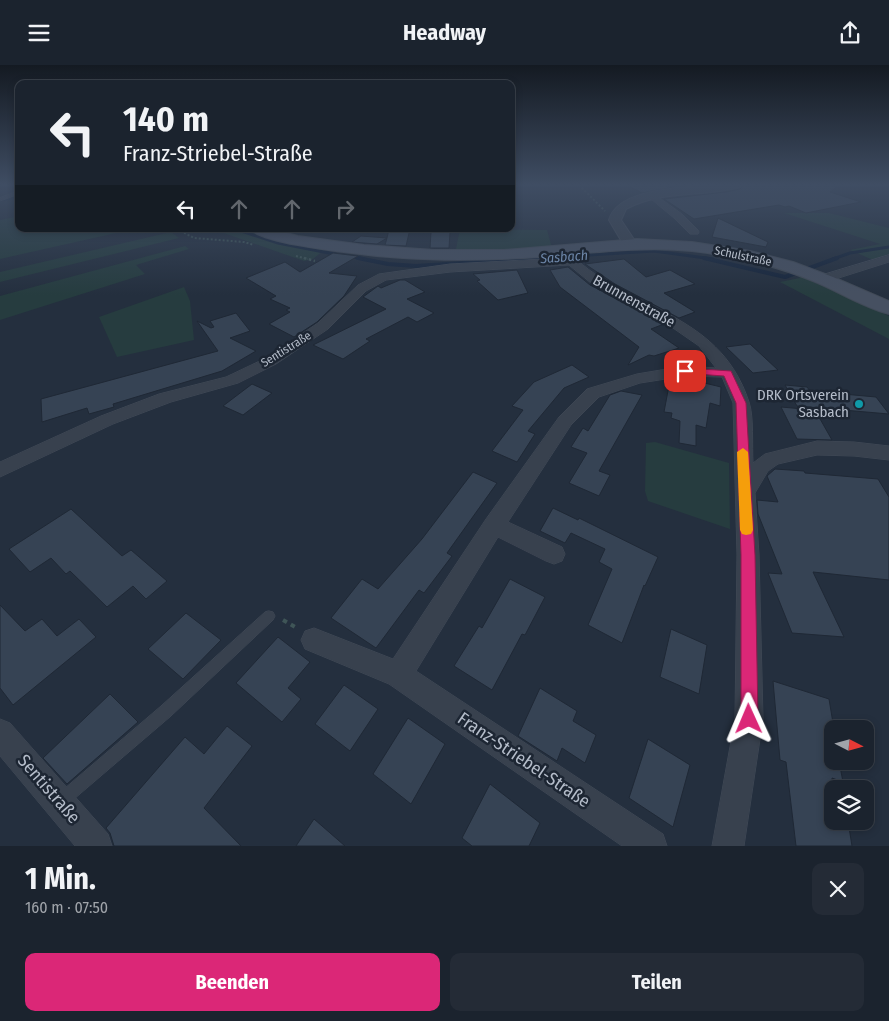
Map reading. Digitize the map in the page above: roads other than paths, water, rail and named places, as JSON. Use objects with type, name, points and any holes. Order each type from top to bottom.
[{"type":"main road","name":"Schulstraße","points":[[269,232],[302,241],[407,255],[465,257],[567,256],[630,244],[711,249],[740,254],[807,273],[889,307]]},
{"type":"street","points":[[616,221],[630,244]]},
{"type":"street","points":[[683,221],[694,232]]},
{"type":"street","name":"Brunnenstraße","points":[[567,256],[595,280],[665,316],[704,343],[728,373],[741,403],[748,555],[749,719],[728,846]]},
{"type":"street","name":"Sentistraße","points":[[0,470],[107,420],[165,398],[232,380],[271,361],[323,326],[362,288],[383,277],[567,256]]},
{"type":"street","points":[[807,273],[889,258]]},
{"type":"street","points":[[398,675],[494,525],[565,421],[593,393],[637,379],[685,371],[728,373]]},
{"type":"street","points":[[744,493],[761,466],[772,459],[817,448],[854,449],[889,453]]},
{"type":"street","points":[[494,525],[554,554]]},
{"type":"street","name":"Franz-Striebel-Straße","points":[[314,640],[398,675],[651,846]]},
{"type":"street","name":"Sentistraße","points":[[0,733],[96,846]]},
{"type":"lane","points":[[60,802],[166,711],[270,617]]},
{"type":"waterway","name":"Sasbach","points":[[244,232],[278,243],[339,255]]},
{"type":"waterway","name":"Sasbach","points":[[833,259],[850,253],[889,247]]},
{"type":"waterway","name":"Sasbach","points":[[523,259],[654,251],[713,259]]},
{"type":"waterway","name":"Sasbach","points":[[348,256],[364,259]]},
{"type":"waterway","name":"Sasbach","points":[[358,258],[388,264],[416,266],[543,258]]},
{"type":"waterway","name":"Sasbach","points":[[704,258],[785,277],[837,258]]},
{"type":"place","name":"DRK Ortsverein Sasbach","points":[[859,404]]}]
